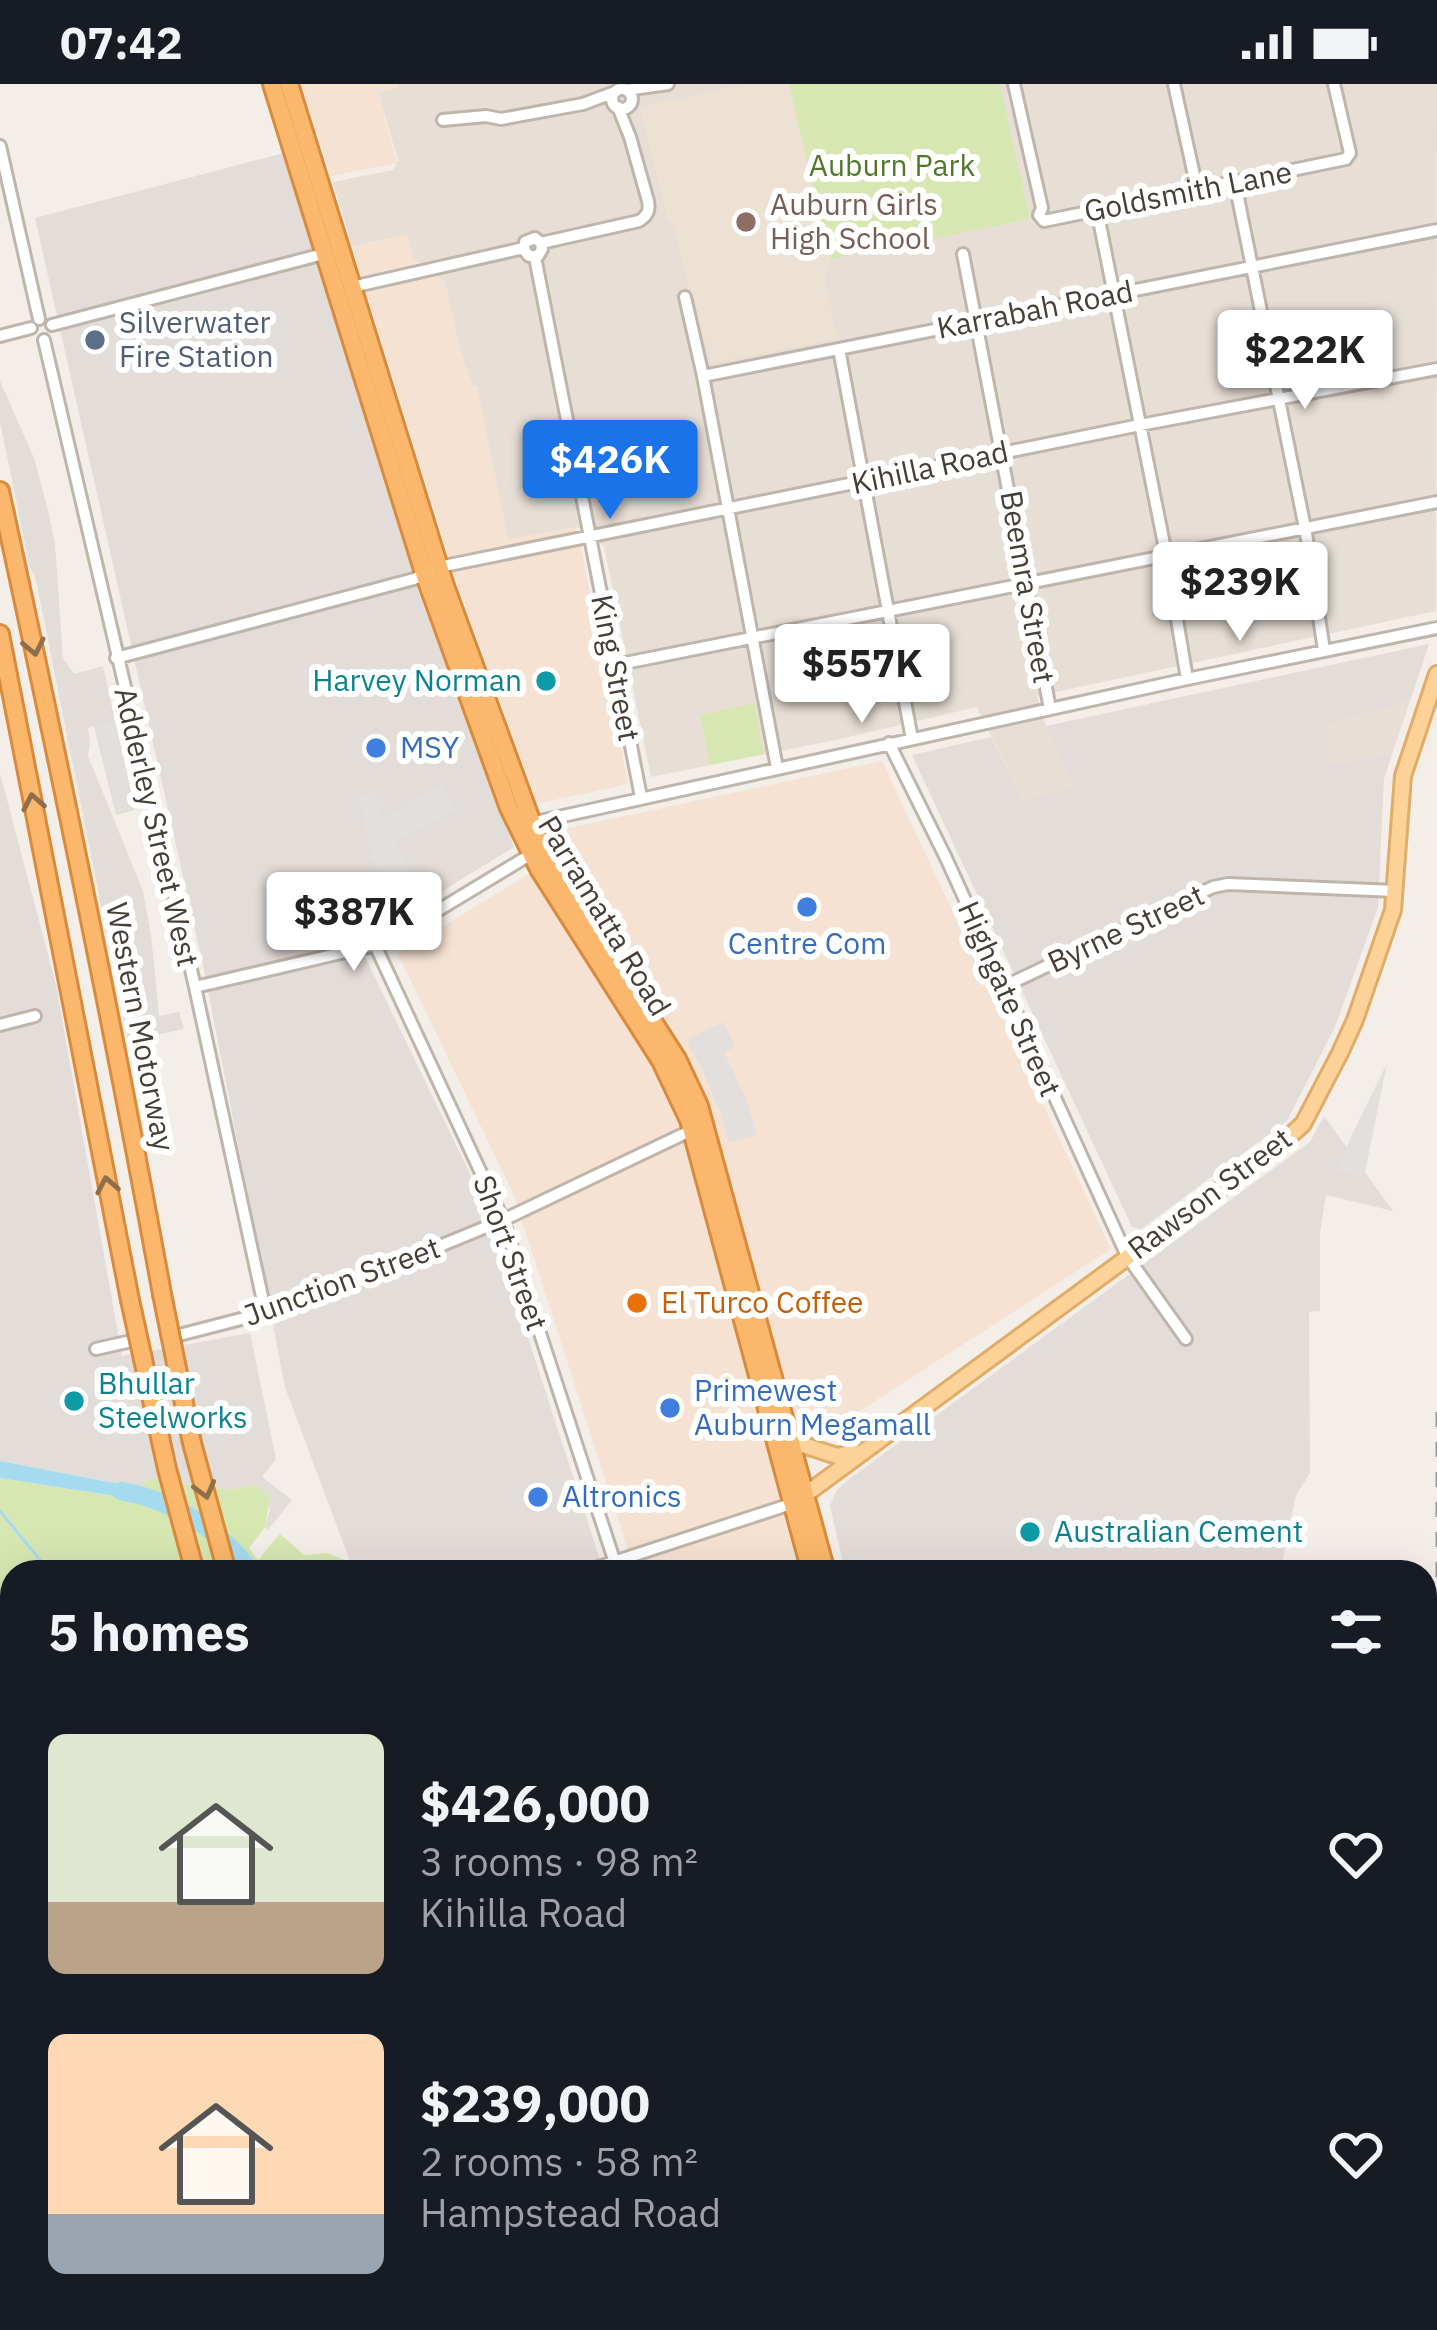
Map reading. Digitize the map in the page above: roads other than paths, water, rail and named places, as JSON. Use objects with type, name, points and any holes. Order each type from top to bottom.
[{"type":"highway","name":"Parramatta Road","points":[[272,84],[333,252],[352,286],[432,572]]},
{"type":"highway","name":"Parramatta Road","points":[[289,84],[333,252],[432,572],[536,850],[676,1088],[822,1560]]},
{"type":"highway","name":"Western Motorway","points":[[0,491],[66,794],[192,1443],[224,1560]]},
{"type":"highway","name":"Western Motorway","points":[[0,634],[130,1300],[191,1560]]},
{"type":"highway","name":"Parramatta Road","points":[[536,850],[676,1059],[699,1106],[791,1441],[809,1560]]},
{"type":"main road","name":"Rawson Street","points":[[799,1499],[1303,1124],[1355,1020],[1394,910],[1403,776],[1437,674]]},
{"type":"main road","points":[[791,1441],[837,1456],[862,1451]]},
{"type":"street","name":"Goldsmith Lane","points":[[1014,84],[1044,221],[1346,159],[1350,153],[1334,84]]},
{"type":"street","points":[[1174,84],[1197,189]]},
{"type":"street","points":[[443,120],[501,119],[622,100],[662,86]]},
{"type":"street","points":[[541,243],[639,221],[646,215],[648,201],[622,100]]},
{"type":"street","points":[[0,146],[35,324],[34,338],[44,340],[52,335],[52,326],[45,319],[35,324],[6,335]]},
{"type":"street","points":[[1235,183],[1324,650]]},
{"type":"street","points":[[1097,210],[1187,679]]},
{"type":"street","name":"Karrabah Road","points":[[703,376],[1437,230]]},
{"type":"street","points":[[352,286],[524,248],[529,239],[541,243],[542,251],[535,257],[524,248]]},
{"type":"street","points":[[52,326],[333,252]]},
{"type":"street","name":"Beemra Street","points":[[963,254],[1049,709]]},
{"type":"street","name":"King Street","points":[[535,257],[641,797]]},
{"type":"street","points":[[685,297],[777,768]]},
{"type":"street","name":"Adderley Street West","points":[[44,340],[266,1315]]},
{"type":"street","points":[[839,349],[912,739]]},
{"type":"street","name":"Kihilla Road","points":[[116,658],[432,572],[589,537],[1437,369]]},
{"type":"street","points":[[614,665],[1437,502]]},
{"type":"street","points":[[525,826],[889,743],[1437,628]]},
{"type":"street","name":"Highgate Street","points":[[889,743],[1127,1256],[1186,1339]]},
{"type":"street","points":[[195,987],[394,939],[536,850]]},
{"type":"street","name":"Byrne Street","points":[[1003,987],[1213,887],[1396,891]]},
{"type":"street","name":"Short Street","points":[[375,945],[502,1220],[615,1560]]},
{"type":"street","points":[[0,1025],[35,1016]]},
{"type":"street","name":"Junction Street","points":[[183,1334],[299,1304],[502,1220],[692,1130]]},
{"type":"street","points":[[96,1348],[128,1342]]},
{"type":"street","points":[[636,1560],[799,1499]]},
{"type":"water","points":[[0,1461],[140,1488],[146,1501],[0,1478]]},
{"type":"waterway","points":[[121,1491],[158,1501],[194,1519],[241,1560]]},
{"type":"waterway","points":[[0,1511],[40,1560]]},
{"type":"railway","points":[[1437,1412],[1437,1592]]},
{"type":"place","name":"Auburn Girls High School","points":[[746,222]]},
{"type":"place","name":"Silverwater Fire Station","points":[[95,340]]},
{"type":"place","name":"Harvey Norman","points":[[546,681]]},
{"type":"place","name":"MSY","points":[[376,748]]},
{"type":"place","name":"Centre Com","points":[[807,907]]},
{"type":"place","name":"El Turco Coffee","points":[[637,1303]]},
{"type":"place","name":"Bhullar Steelworks","points":[[74,1401]]},
{"type":"place","name":"Primewest Auburn Megamall","points":[[670,1408]]},
{"type":"place","name":"Altronics","points":[[538,1497]]},
{"type":"place","name":"Australian Cement","points":[[1030,1532]]},
{"type":"park label","name":"Auburn Park","points":[[892,166]]}]
